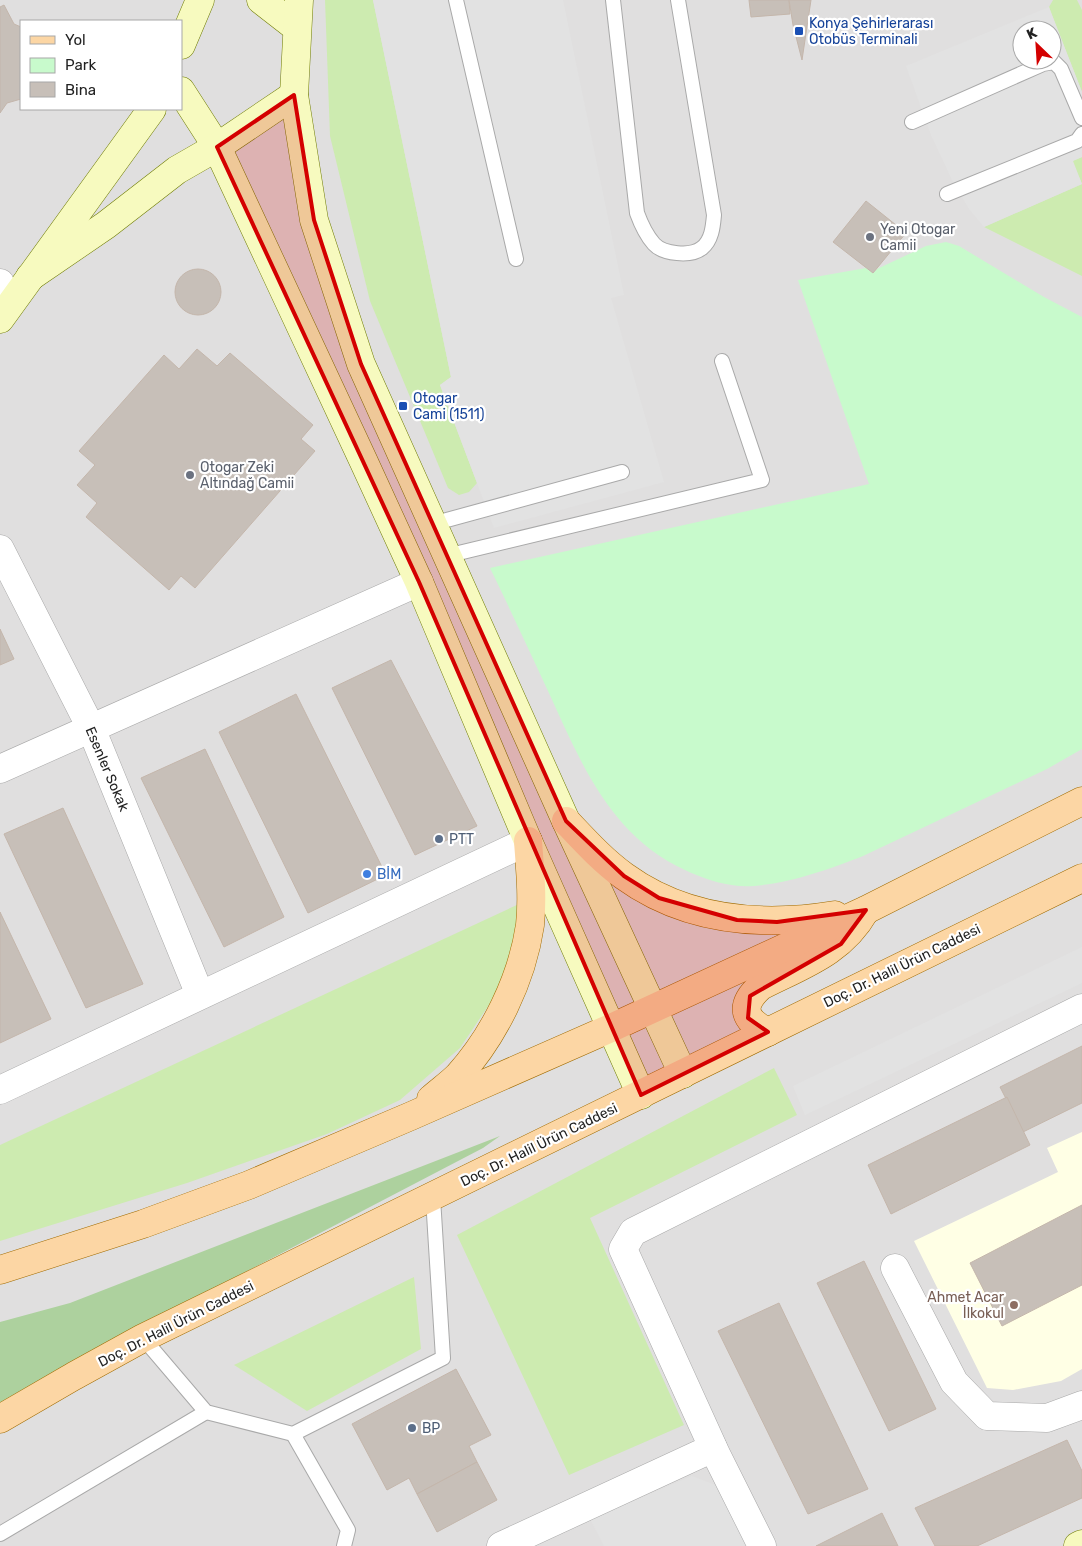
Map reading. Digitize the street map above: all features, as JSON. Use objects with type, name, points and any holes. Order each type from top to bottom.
[{"type":"main road","points":[[0,1270],[143,1224],[249,1185],[411,1116],[611,1028],[866,910],[1082,801]]},
{"type":"main road","points":[[566,821],[597,854],[624,876],[659,898],[698,912],[737,920],[777,922],[866,910]]},
{"type":"main road","points":[[411,1116],[457,1076],[484,1042],[504,1007],[522,960],[530,925],[531,890],[528,841]]},
{"type":"main road","name":"Doç. Dr. Halil Ürün Caddesi","points":[[0,1419],[143,1338],[1082,878]]},
{"type":"main road","points":[[768,1032],[755,1026],[748,1018],[746,1007],[750,996],[761,986],[841,944],[856,927],[866,910]]},
{"type":"street","points":[[182,43],[200,0]]},
{"type":"street","points":[[261,0],[297,28]]},
{"type":"street","points":[[298,0],[294,95],[317,229],[361,364],[651,1009],[683,1074]]},
{"type":"street","points":[[182,93],[217,146],[419,582],[528,841],[641,1095]]},
{"type":"street","points":[[3,302],[30,277],[106,225],[177,170],[294,95]]},
{"type":"street","points":[[30,277],[151,110]]},
{"type":"street","name":"Esenler Sokak","points":[[0,549],[91,728],[200,995]]},
{"type":"street","points":[[0,768],[419,582]]},
{"type":"street","points":[[0,1090],[528,841]]},
{"type":"street","points":[[762,1546],[713,1448],[624,1249],[633,1232],[1082,1008]]},
{"type":"street","points":[[895,1268],[954,1382],[987,1416],[1047,1418],[1082,1405]]},
{"type":"street","points":[[501,1546],[713,1448]]},
{"type":"street","points":[[1078,1546],[1082,1544]]},
{"type":"lane","points":[[456,0],[516,259]]},
{"type":"lane","points":[[614,0],[637,213],[644,230],[655,246],[671,252],[689,253],[702,248],[712,232],[714,215],[678,0]]},
{"type":"lane","points":[[912,122],[1043,64],[1054,62],[1061,69],[1082,118]]},
{"type":"lane","points":[[947,194],[1077,141],[1082,134]]},
{"type":"lane","points":[[446,556],[762,480],[722,361]]},
{"type":"lane","points":[[432,524],[622,472]]},
{"type":"lane","points":[[143,1338],[206,1412],[293,1434],[443,1358],[432,1198]]},
{"type":"lane","points":[[0,1534],[206,1412]]},
{"type":"lane","points":[[293,1434],[348,1530],[344,1546]]},
{"type":"highlighted area","points":[[294,95],[314,220],[361,364],[566,821],[624,876],[659,898],[737,920],[777,922],[866,910],[841,944],[750,996],[748,1018],[768,1032],[641,1095],[419,582],[217,147]]},
{"type":"shaded area","points":[[0,0],[1082,0],[1082,1546],[0,1546]]},
{"type":"shaded area","points":[[373,0],[563,0],[624,295],[611,298],[664,482],[494,528],[440,385],[451,377]]},
{"type":"shaded area","points":[[1049,7],[1054,20],[1017,20]]},
{"type":"shaded area","points":[[1012,22],[1012,70],[1062,70],[1062,40],[1082,92],[1082,157],[1073,161],[1082,184],[984,227],[969,209],[954,184],[931,135],[906,66]]},
{"type":"shaded area","points":[[1082,947],[1082,983],[805,1115],[793,1086]]},
{"type":"shaded area","name":"Ahmet Acar İlkokul","points":[[1082,1132],[1082,1369],[1061,1381],[1013,1390],[987,1388],[914,1241],[1058,1172],[1047,1148]]},
{"type":"shaded area","points":[[692,1476],[718,1486],[750,1546],[604,1546],[590,1519]]},
{"type":"green space","points":[[325,0],[373,0],[451,377],[440,385],[477,483],[469,492],[459,495],[448,488],[370,301],[330,136]]},
{"type":"green space","points":[[1053,0],[1077,0],[1082,10],[1082,92],[1062,40],[1062,20],[1054,20],[1049,7]]},
{"type":"green space","points":[[1082,157],[1082,184],[1072,161]]},
{"type":"green space","points":[[1082,184],[1082,276],[984,227]]},
{"type":"green space","points":[[946,242],[959,246],[1044,297],[1082,317],[1082,749],[1047,769],[863,856],[834,867],[786,881],[754,886],[725,884],[698,876],[659,855],[636,838],[600,794],[572,744],[490,568],[869,484],[798,280],[866,268],[873,273],[877,269],[926,246]]},
{"type":"green space","points":[[519,904],[520,938],[503,984],[460,1048],[400,1100],[327,1134],[187,1183],[0,1241],[0,1145]]},
{"type":"green space","points":[[774,1068],[797,1115],[590,1218],[684,1425],[569,1475],[457,1235]]},
{"type":"green space","points":[[500,1136],[483,1148],[228,1281],[0,1404],[0,1322],[70,1303]]},
{"type":"green space","points":[[414,1277],[421,1349],[307,1411],[234,1365]]},
{"type":"building","points":[[749,0],[789,0],[790,14],[751,17]]},
{"type":"building","name":"Konya Şehirlerarası Otobüs Terminali","points":[[789,0],[811,0],[802,60],[793,25]]},
{"type":"building","points":[[4,5],[14,24],[20,27],[20,99],[7,103],[0,113],[0,7]]},
{"type":"building","name":"Yeni Otogar Camii","points":[[866,201],[906,233],[873,273],[833,242]]},
{"type":"building","points":[[193,269],[203,269],[217,279],[221,292],[217,305],[211,311],[203,315],[193,315],[179,305],[175,297],[175,287],[185,273]]},
{"type":"building","name":"Otogar Zeki Altındağ Camii","points":[[197,349],[217,366],[230,353],[313,425],[301,439],[315,451],[195,588],[181,576],[169,590],[86,517],[97,503],[77,485],[95,465],[79,451],[164,355],[179,369]]},
{"type":"building","points":[[0,629],[14,659],[0,665]]},
{"type":"building","points":[[391,660],[477,826],[415,855],[332,688]]},
{"type":"building","points":[[296,694],[386,875],[308,913],[219,732]]},
{"type":"building","points":[[205,749],[284,917],[224,947],[141,778]]},
{"type":"building","points":[[63,808],[143,984],[86,1008],[4,834]]},
{"type":"building","points":[[0,912],[51,1019],[0,1043]]},
{"type":"building","points":[[1082,1046],[1082,1103],[1023,1132],[1000,1087]]},
{"type":"building","points":[[1007,1097],[1030,1145],[891,1214],[868,1165]]},
{"type":"building","points":[[1082,1205],[1082,1285],[1002,1326],[970,1263]]},
{"type":"building","points":[[864,1261],[936,1409],[889,1431],[817,1283]]},
{"type":"building","points":[[779,1303],[868,1489],[808,1514],[718,1331]]},
{"type":"building","points":[[456,1369],[491,1435],[469,1446],[477,1462],[417,1494],[409,1478],[387,1490],[352,1424]]},
{"type":"building","points":[[1067,1440],[1082,1471],[1082,1498],[977,1546],[935,1546],[915,1508]]},
{"type":"building","points":[[477,1462],[497,1500],[437,1532],[417,1494]]},
{"type":"building","points":[[882,1513],[898,1546],[816,1546]]},
{"type":"place","name":"Konya Şehirlerarası Otobüs Terminali","points":[[799,31]]},
{"type":"place","name":"Yeni Otogar Camii","points":[[870,237]]},
{"type":"place","name":"Otogar Cami (1511)","points":[[403,406]]},
{"type":"place","name":"Otogar Zeki Altındağ Camii","points":[[190,475]]},
{"type":"place","name":"PTT","points":[[439,839]]},
{"type":"place","name":"BİM","points":[[367,874]]},
{"type":"place","name":"Ahmet Acar İlkokul","points":[[1014,1305]]},
{"type":"place","name":"BP","points":[[412,1428]]}]
